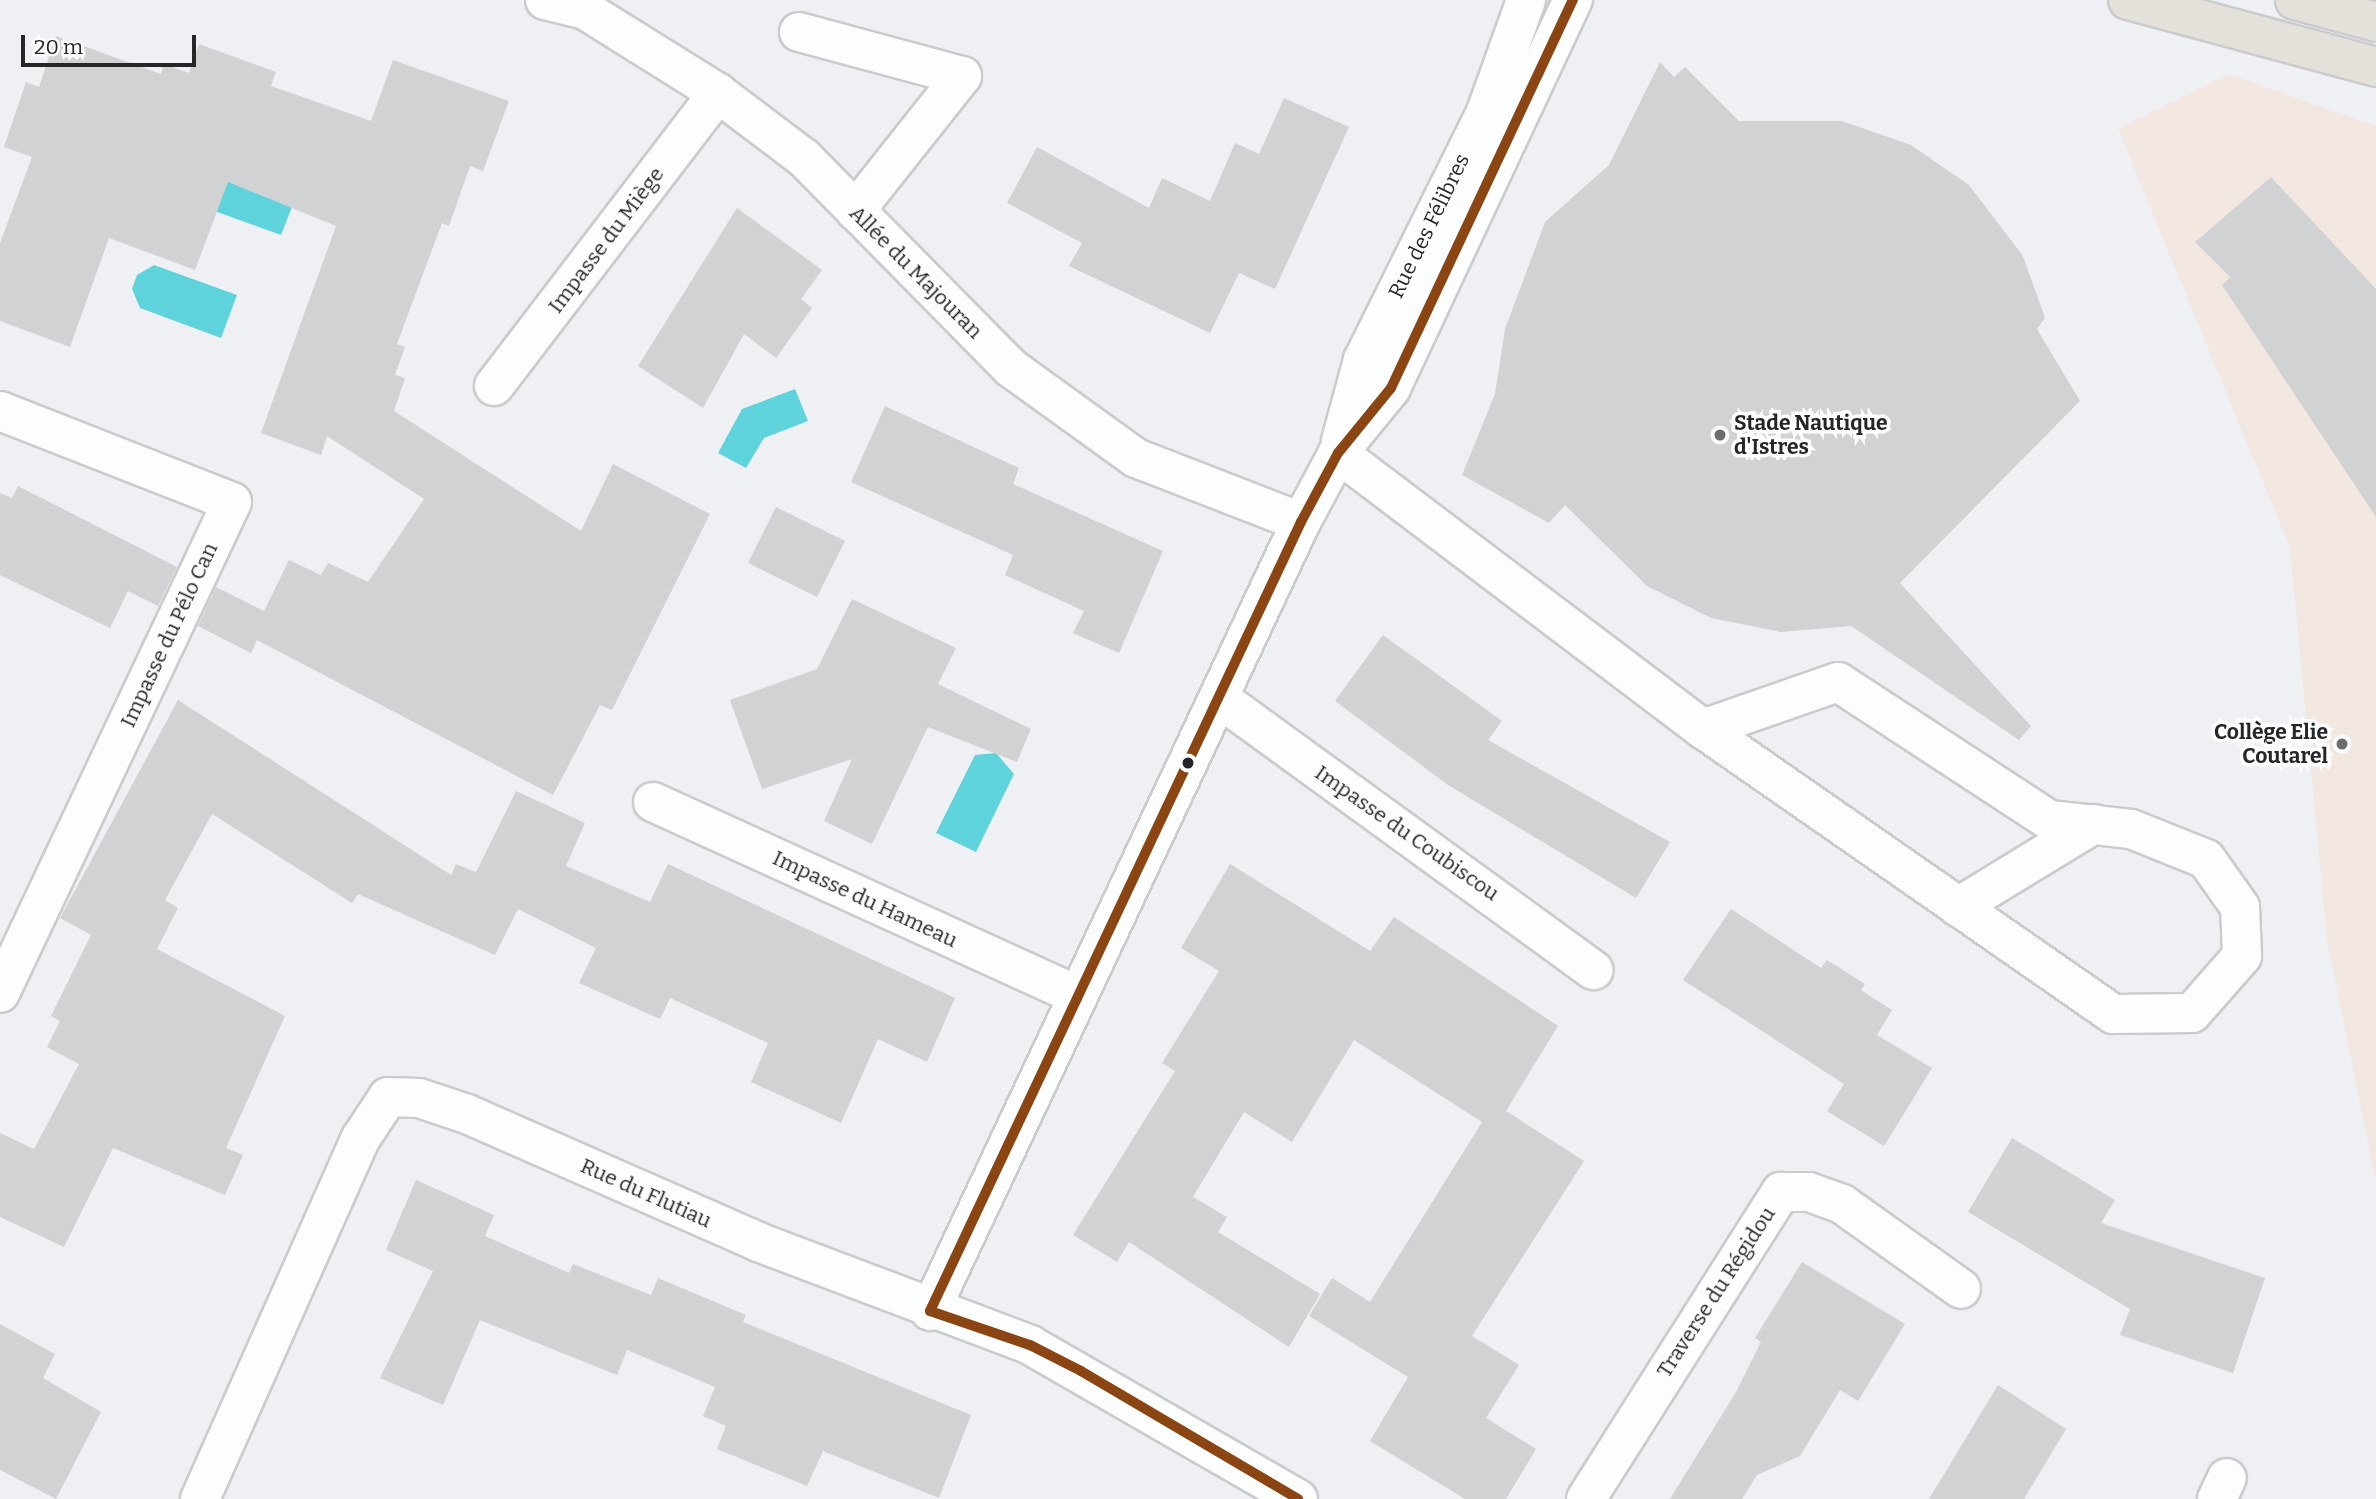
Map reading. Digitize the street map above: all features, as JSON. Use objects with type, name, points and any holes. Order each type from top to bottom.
[{"type":"main road","points":[[2128,0],[2376,67]]},
{"type":"main road","points":[[2295,0],[2376,22]]},
{"type":"street","name":"Allée du Majouran","points":[[545,0],[585,10],[718,93],[804,158],[1011,368],[1136,458],[1301,522]]},
{"type":"street","name":"Rue des Félibres","points":[[1338,453],[1363,360],[1486,112],[1526,0]]},
{"type":"street","name":"Rue des Félibres","points":[[930,1311],[1301,522],[1338,453],[1391,388],[1573,0]]},
{"type":"street","points":[[799,32],[962,76],[855,211]]},
{"type":"street","name":"Impasse du Miège","points":[[494,387],[718,93]]},
{"type":"street","name":"Impasse du Pélo Can","points":[[0,411],[232,502],[0,993]]},
{"type":"street","points":[[1338,453],[1703,729],[2113,1014],[2192,1013],[2242,956],[2240,906],[2206,859],[2131,829],[2049,820],[1838,682],[1703,729]]},
{"type":"street","name":"Impasse du Coubiscou","points":[[1219,698],[1594,970]]},
{"type":"street","name":"Impasse du Hameau","points":[[653,802],[1078,996]]},
{"type":"street","points":[[1958,907],[2094,824]]},
{"type":"street","name":"Rue du Flutiau","points":[[200,1499],[361,1138],[388,1097],[419,1098],[467,1114],[930,1311],[1030,1345],[1081,1371],[1298,1499]]},
{"type":"street","name":"Traverse du Régidou","points":[[1587,1499],[1782,1192],[1842,1204],[1961,1289]]},
{"type":"shaded area","name":"Collège Elie Coutarel","points":[[2229,74],[2376,126],[2376,1183],[2327,940],[2290,548],[2118,129]]},
{"type":"water","points":[[223,171],[296,197],[281,235],[209,209]]},
{"type":"water","points":[[154,265],[237,295],[221,338],[140,308],[132,289],[137,275]]},
{"type":"water","points":[[795,389],[808,421],[764,438],[746,468],[718,453],[742,409]]},
{"type":"water","points":[[996,753],[1014,774],[976,852],[936,833],[975,755]]},
{"type":"building","points":[[56,36],[161,74],[164,64],[189,73],[199,44],[276,72],[271,86],[371,121],[393,60],[509,101],[483,171],[470,166],[449,226],[442,223],[397,344],[405,347],[395,375],[405,378],[394,411],[581,531],[613,464],[710,514],[612,710],[600,705],[553,795],[257,640],[251,653],[198,626],[216,587],[264,611],[289,560],[321,575],[328,563],[368,582],[424,499],[327,436],[321,455],[261,433],[336,226],[228,182],[195,270],[109,238],[70,347],[0,321],[0,243],[32,157],[4,147],[26,82],[39,87]]},
{"type":"building","name":"Stade Nautique d'Istres","points":[[1660,62],[1674,77],[1685,67],[1739,121],[1842,121],[1911,145],[1969,185],[2023,256],[2045,318],[2037,329],[2080,401],[1900,583],[2031,726],[2019,740],[1851,626],[1781,632],[1711,618],[1647,586],[1565,505],[1549,523],[1462,475],[1495,394],[1505,329],[1545,222],[1609,165]]},
{"type":"building","points":[[1284,98],[1349,127],[1275,289],[1239,273],[1210,333],[1069,266],[1082,243],[1007,203],[1037,147],[1149,208],[1162,178],[1210,201],[1235,143],[1259,154]]},
{"type":"building","points":[[2271,177],[2376,289],[2376,517],[2222,285],[2230,277],[2195,242]]},
{"type":"building","points":[[737,208],[822,270],[801,299],[812,308],[776,358],[744,334],[703,408],[638,366]]},
{"type":"building","points":[[885,406],[1019,468],[1013,484],[1163,551],[1119,653],[1073,633],[1084,611],[1005,575],[1013,555],[851,482]]},
{"type":"building","points":[[18,486],[177,567],[158,606],[128,591],[110,628],[0,575],[0,493],[12,498]]},
{"type":"building","points":[[776,507],[845,541],[817,597],[748,563]]},
{"type":"building","points":[[852,599],[956,648],[938,684],[1031,729],[1017,762],[928,727],[872,844],[824,821],[852,759],[762,789],[730,700],[817,669]]},
{"type":"building","points":[[1383,635],[1502,721],[1488,740],[1670,842],[1636,898],[1448,785],[1335,701]]},
{"type":"building","points":[[178,700],[451,875],[456,864],[476,872],[516,791],[585,823],[566,866],[650,902],[668,864],[955,998],[927,1062],[878,1039],[841,1123],[751,1082],[768,1043],[670,998],[660,1019],[579,983],[596,948],[518,909],[495,955],[358,894],[352,903],[212,814],[165,900],[178,908],[157,949],[285,1016],[226,1148],[243,1155],[225,1195],[113,1148],[64,1247],[0,1217],[0,1133],[34,1149],[79,1064],[47,1047],[60,1021],[51,1016],[91,935],[60,918]]},
{"type":"building","points":[[1230,864],[1370,951],[1394,917],[1558,1026],[1506,1111],[1584,1161],[1472,1336],[1519,1365],[1486,1418],[1536,1449],[1506,1499],[1465,1499],[1370,1441],[1408,1377],[1309,1316],[1332,1278],[1370,1302],[1482,1122],[1354,1040],[1292,1142],[1244,1112],[1193,1197],[1227,1217],[1218,1232],[1320,1294],[1289,1347],[1129,1242],[1117,1262],[1073,1235],[1175,1071],[1162,1063],[1219,971],[1181,948]]},
{"type":"building","points":[[1731,909],[1821,968],[1827,960],[1865,984],[1861,990],[1892,1010],[1877,1035],[1932,1068],[1884,1146],[1827,1111],[1844,1084],[1683,980]]},
{"type":"building","points":[[2012,1138],[2115,1200],[2101,1223],[2265,1278],[2233,1373],[2120,1335],[2130,1309],[1968,1212]]},
{"type":"building","points":[[416,1180],[494,1215],[485,1236],[569,1273],[573,1264],[651,1295],[658,1278],[746,1315],[743,1322],[971,1415],[939,1498],[823,1451],[807,1486],[717,1449],[726,1426],[703,1416],[715,1387],[627,1350],[617,1375],[480,1320],[443,1405],[380,1378],[433,1271],[386,1250]]},
{"type":"building","points":[[1802,1262],[1905,1324],[1858,1401],[1840,1390],[1800,1456],[1757,1475],[1742,1499],[1670,1499],[1736,1392],[1761,1342],[1755,1338]]},
{"type":"building","points":[[0,1324],[55,1354],[43,1378],[101,1412],[56,1499],[0,1470]]},
{"type":"building","points":[[1998,1385],[2066,1429],[2024,1499],[1929,1499]]},
{"type":"transit line","points":[[930,1311],[1301,522],[1338,453],[1391,388],[1573,0]]},
{"type":"transit line","points":[[930,1311],[1030,1345],[1081,1371],[1298,1499]]},
{"type":"place","name":"Stade Nautique d'Istres","points":[[1720,435]]},
{"type":"place","name":"Collège Elie Coutarel","points":[[2342,744]]}]
